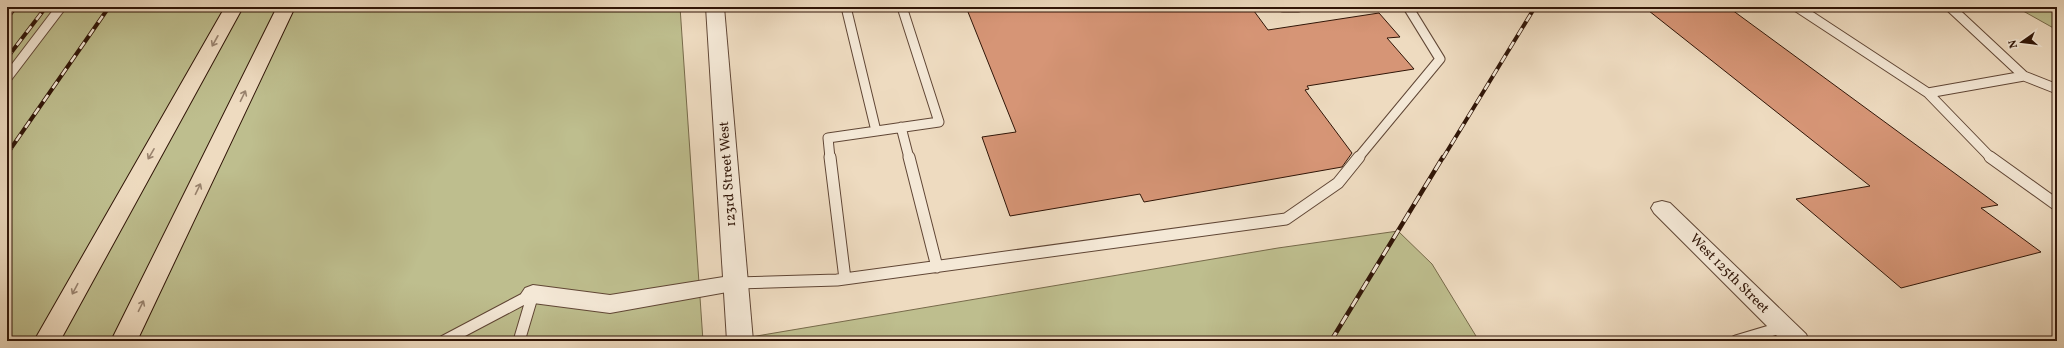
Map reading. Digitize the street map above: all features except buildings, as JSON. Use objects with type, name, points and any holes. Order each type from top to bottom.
[{"type":"highway","points":[[47,341],[234,7]]},
{"type":"highway","points":[[124,341],[286,7]]},
{"type":"street","name":"123rd Street West","points":[[715,7],[740,341]]},
{"type":"street","name":"West 125th Street","points":[[1662,208],[1790,334]]},
{"type":"street","points":[[533,294],[610,304],[736,283]]},
{"type":"lane","points":[[7,78],[61,7]]},
{"type":"lane","points":[[846,7],[876,131]]},
{"type":"lane","points":[[845,279],[828,138],[939,122],[902,7]]},
{"type":"lane","points":[[1283,7],[1298,7]]},
{"type":"lane","points":[[736,283],[845,279],[1286,219],[1338,183],[1440,59],[1408,7]]},
{"type":"lane","points":[[1797,7],[1928,93],[1992,160],[2057,205]]},
{"type":"lane","points":[[1950,7],[2024,76],[2057,89]]},
{"type":"lane","points":[[1928,93],[2024,76]]},
{"type":"lane","points":[[901,127],[937,267]]},
{"type":"lane","points":[[444,341],[533,294]]},
{"type":"lane","points":[[519,341],[533,294]]},
{"type":"lane","points":[[1736,341],[1790,334]]},
{"type":"green space","points":[[7,7],[680,7],[703,341],[7,341]]},
{"type":"green space","points":[[2016,7],[2057,7],[2057,30]]},
{"type":"green space","points":[[1398,231],[1432,264],[1479,341],[727,341],[1278,248]]},
{"type":"railway","points":[[7,18],[16,7]]},
{"type":"railway","points":[[7,58],[46,7]]},
{"type":"railway","points":[[7,154],[109,7]]},
{"type":"railway","points":[[1443,158],[1535,7]]},
{"type":"railway","points":[[1331,341],[1443,157]]}]
